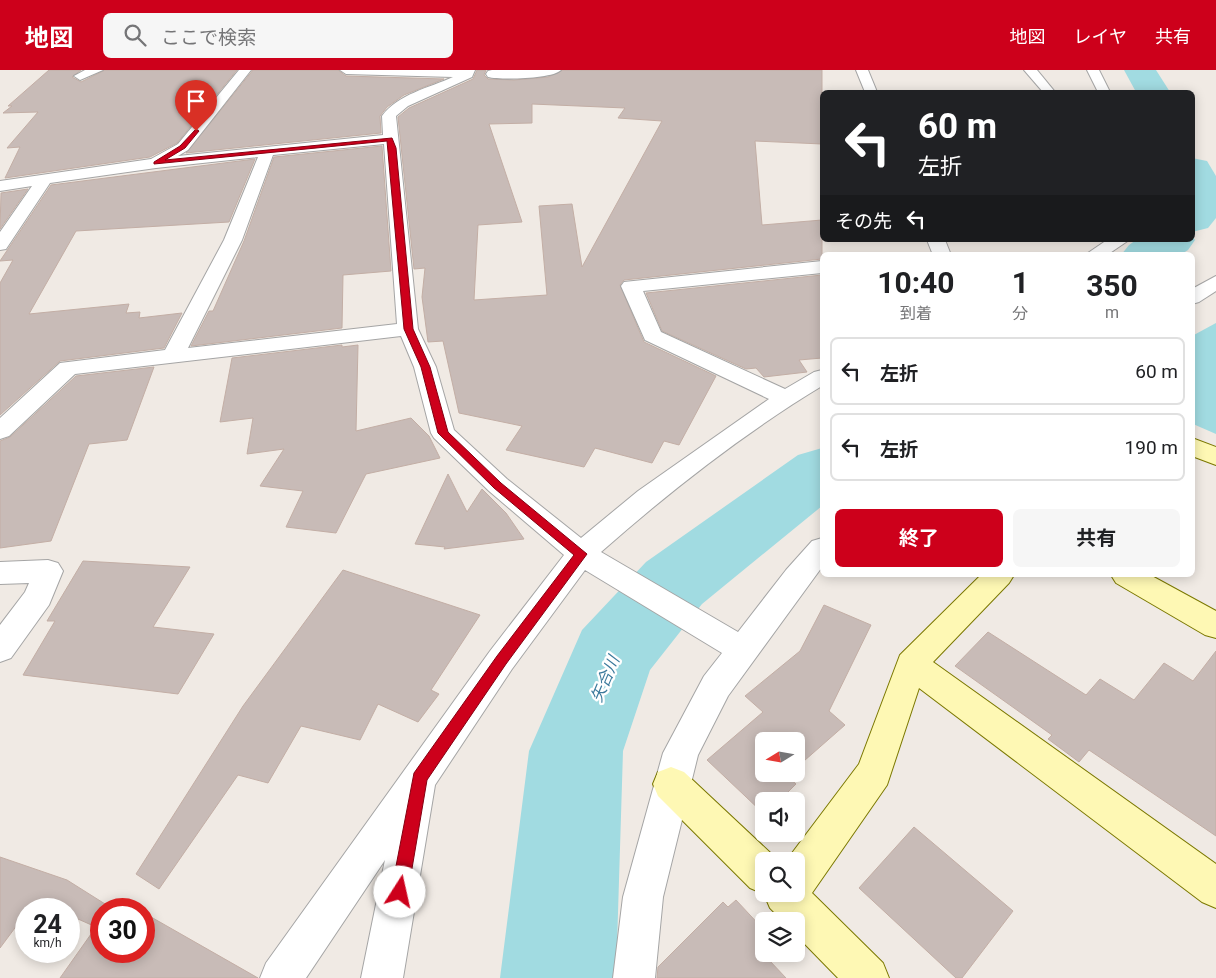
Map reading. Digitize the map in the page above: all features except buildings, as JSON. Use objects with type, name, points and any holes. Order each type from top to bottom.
[{"type":"street","points":[[80,76],[97,70]]},
{"type":"street","points":[[156,163],[182,147],[245,70]]},
{"type":"street","points":[[346,70],[468,72]]},
{"type":"street","points":[[492,74],[525,74],[555,70]]},
{"type":"street","points":[[862,70],[871,90]]},
{"type":"street","points":[[1030,70],[1047,90]]},
{"type":"street","points":[[1093,70],[1103,90]]},
{"type":"street","points":[[468,72],[457,82],[397,107],[389,116],[408,329],[425,367],[443,433],[498,485],[590,560],[734,646]]},
{"type":"street","points":[[0,186],[156,163],[268,150],[390,139]]},
{"type":"street","points":[[172,357],[233,240],[268,150]]},
{"type":"street","points":[[0,245],[44,180]]},
{"type":"street","points":[[1099,252],[1117,242]]},
{"type":"street","points":[[786,398],[652,336],[631,286],[820,267]]},
{"type":"street","points":[[1195,296],[1216,282]]},
{"type":"street","points":[[0,431],[68,368],[408,329]]},
{"type":"street","points":[[281,978],[501,660],[590,560],[647,497],[786,398],[820,378]]},
{"type":"street","points":[[1195,447],[1216,457]]},
{"type":"street","points":[[634,978],[643,897],[671,784],[681,753],[716,686],[734,646],[820,550]]},
{"type":"street","points":[[0,573],[48,571],[38,597],[0,650]]},
{"type":"street","points":[[805,860],[874,773],[911,664],[997,577]]},
{"type":"street","points":[[1130,577],[1216,626]]},
{"type":"street","points":[[911,664],[1216,888]]},
{"type":"street","points":[[382,978],[420,778]]},
{"type":"street","points":[[671,784],[755,862]]},
{"type":"street","points":[[796,902],[868,978]]},
{"type":"water","points":[[1216,323],[1216,434],[1195,425],[1195,334]]},
{"type":"waterway","name":"矢合川","points":[[1140,70],[1152,90]]},
{"type":"waterway","name":"矢合川","points":[[1195,176],[1203,192],[1195,215]]},
{"type":"waterway","name":"矢合川","points":[[1151,252],[1168,242]]},
{"type":"waterway","name":"矢合川","points":[[558,978],[576,751],[612,655],[674,583],[820,473]]},
{"type":"route","points":[[196,131],[182,147],[156,163],[248,152],[390,139],[393,148],[408,329],[425,367],[443,433],[498,485],[581,554],[501,660],[420,778],[400,892]]}]
